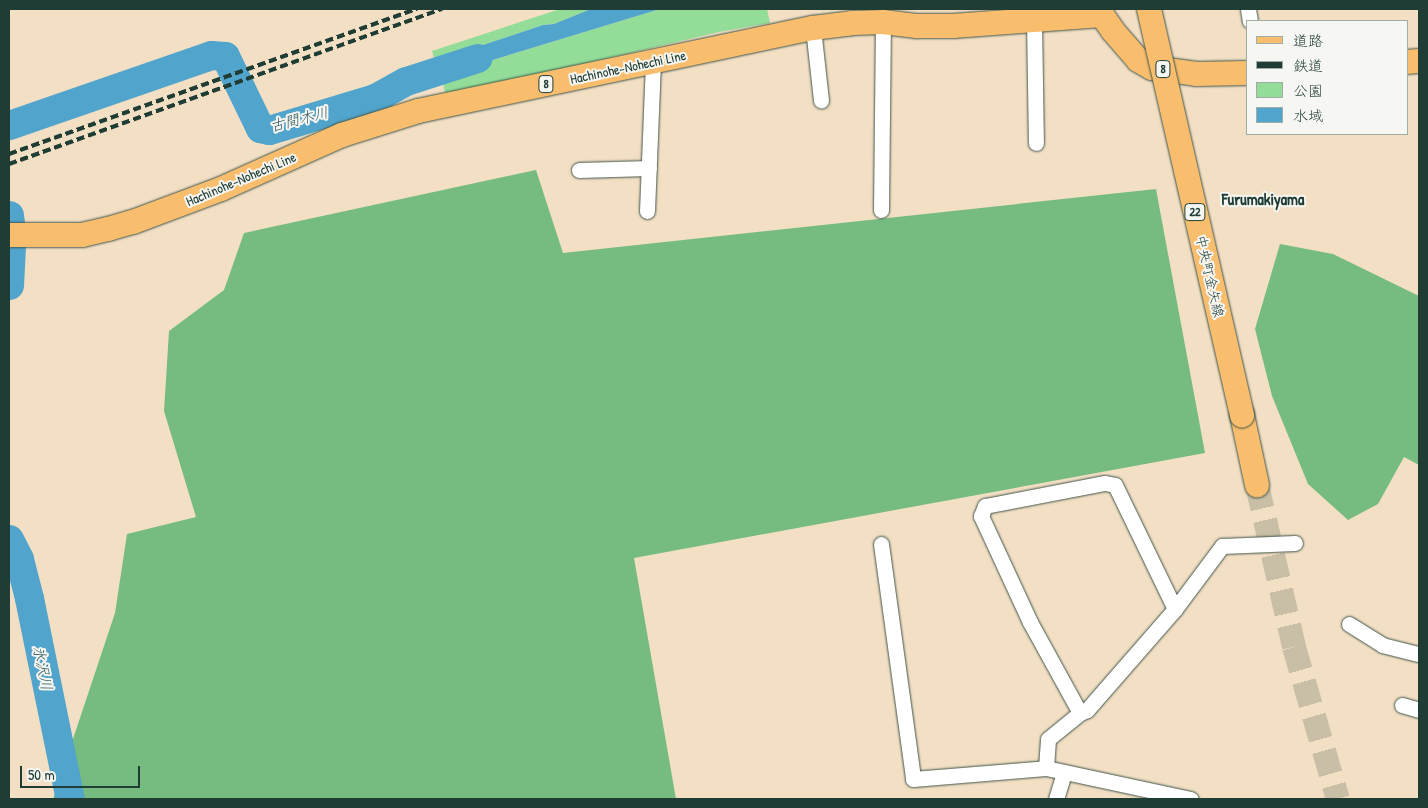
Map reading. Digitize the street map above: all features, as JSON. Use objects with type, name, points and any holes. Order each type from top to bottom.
[{"type":"main road","name":"中央町金矢線","points":[[1149,9],[1257,485]]},
{"type":"main road","name":"Hachinohe-Nohechi Line","points":[[9,235],[82,235],[124,225],[221,189],[342,135],[418,111],[812,28],[852,23],[883,22],[927,26],[1034,20],[1101,12],[1138,60],[1152,68],[1197,74],[1246,73]]},
{"type":"street","points":[[1034,20],[1036,143]]},
{"type":"street","points":[[881,210],[883,22]]},
{"type":"street","points":[[812,28],[821,102]]},
{"type":"street","points":[[647,212],[653,62]]},
{"type":"street","points":[[580,170],[649,168]]},
{"type":"street","points":[[1080,713],[1030,622],[980,516],[985,506],[1105,482],[1115,485],[1175,609]]},
{"type":"street","points":[[1046,768],[1048,739],[1080,713],[1087,710],[1175,609],[1222,546],[1295,543]]},
{"type":"street","points":[[881,544],[913,779],[1046,768],[1191,799]]},
{"type":"street","points":[[1349,624],[1382,645],[1419,654]]},
{"type":"street","points":[[1402,705],[1419,710]]},
{"type":"street","points":[[1056,799],[1064,772]]},
{"type":"green space","points":[[560,9],[591,9],[554,24],[543,25],[435,61],[432,51]]},
{"type":"green space","points":[[660,9],[767,9],[770,23],[719,32],[469,91],[445,93],[442,79],[486,62]]},
{"type":"green space","points":[[536,170],[563,253],[1156,189],[1205,453],[634,558],[676,799],[53,799],[115,613],[127,534],[196,517],[164,411],[169,331],[224,290],[244,233]]},
{"type":"green space","points":[[1280,244],[1333,254],[1419,296],[1419,465],[1404,457],[1378,504],[1348,520],[1308,484],[1272,396],[1255,329]]},
{"type":"water","points":[[591,9],[660,9],[486,62],[442,79],[435,61],[543,25],[554,24]]},
{"type":"waterway","name":"古間木川","points":[[9,125],[211,55],[225,56],[260,128],[269,130],[375,98],[406,81],[477,58]]},
{"type":"waterway","name":"氷沢川","points":[[9,215],[11,232]]},
{"type":"waterway","name":"氷沢川","points":[[9,285],[11,245]]},
{"type":"waterway","name":"氷沢川","points":[[9,539],[19,559],[29,598],[70,799]]},
{"type":"tunnel","points":[[1257,485],[1294,647],[1338,799]]},
{"type":"railway","points":[[9,154],[417,9]]},
{"type":"railway","points":[[9,164],[442,9]]},
{"type":"district","name":"Furumakiyama","points":[[1263,199]]}]
